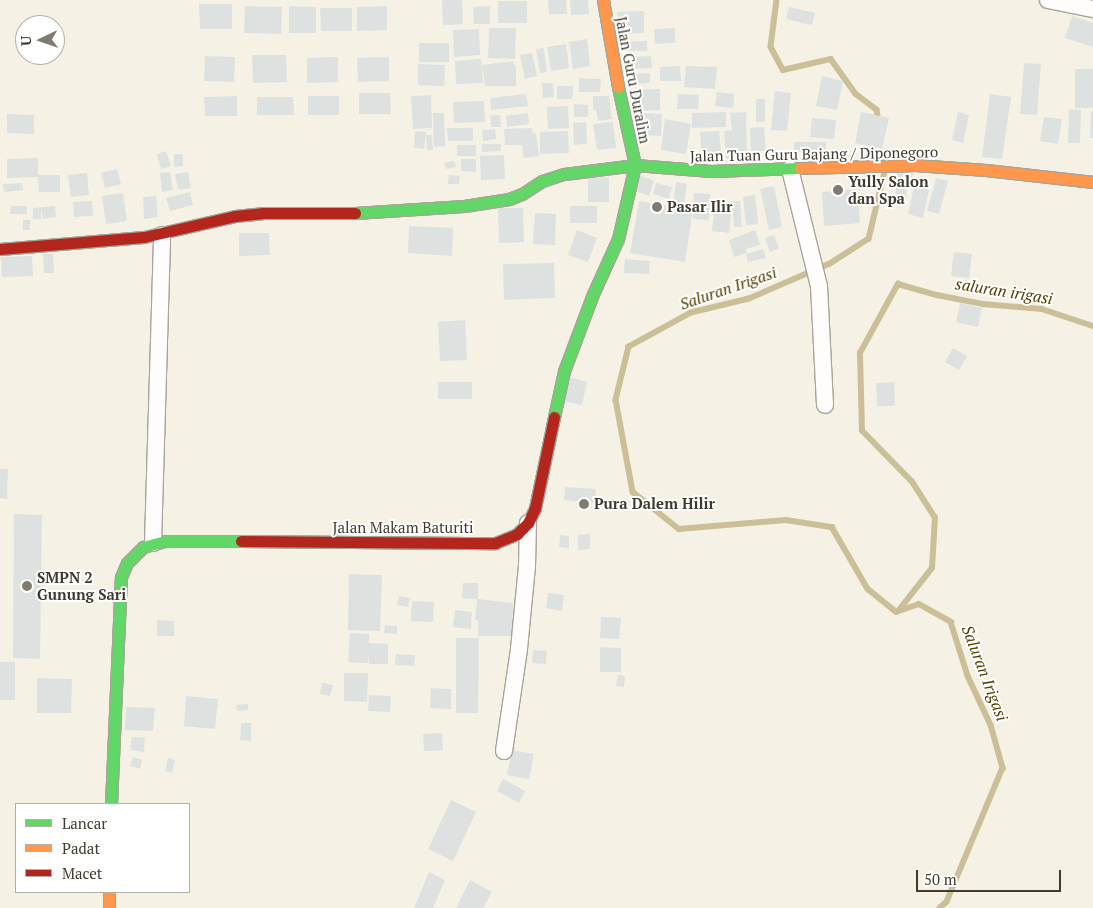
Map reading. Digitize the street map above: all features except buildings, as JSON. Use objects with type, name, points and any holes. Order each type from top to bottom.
[{"type":"street","name":"Jalan Guru Duralim","points":[[603,0],[621,107],[635,165]]},
{"type":"street","points":[[1048,0],[1093,9]]},
{"type":"street","name":"Jalan Tuan Guru Bajang / Diponegoro","points":[[635,165],[691,171],[915,166],[986,170],[1093,182]]},
{"type":"street","points":[[0,250],[162,235],[235,216],[262,213],[365,213],[488,203],[522,194],[542,181],[564,174],[635,165],[618,239],[593,294],[564,371],[535,508],[528,523],[527,566],[519,649],[504,751]]},
{"type":"street","points":[[790,169],[819,286],[825,405]]},
{"type":"street","points":[[153,543],[162,235]]},
{"type":"street","name":"Jalan Makam Baturiti","points":[[111,803],[121,577],[132,556],[144,547],[153,543],[175,541],[495,543],[517,534],[528,523]]},
{"type":"street","points":[[109,893],[109,908]]},
{"type":"waterway","name":"Saluran Irigasi","points":[[777,0],[771,47],[783,70],[831,59],[856,94],[877,110],[879,123]]},
{"type":"waterway","name":"Saluran Irigasi","points":[[885,172],[869,239],[830,264],[749,299],[691,313],[629,347],[616,400],[633,492],[679,529],[786,520],[832,527],[868,589],[896,612],[919,604],[951,622],[968,676],[991,725],[1003,768],[947,902],[940,908]]},
{"type":"waterway","name":"saluran irigasi","points":[[899,610],[932,568],[935,518],[912,482],[862,431],[860,353],[898,284],[937,295],[983,304],[1042,309],[1093,326]]},
{"type":"traffic: fast","points":[[355,213],[464,206],[509,199],[522,194],[542,181],[564,174],[635,165],[618,87]]},
{"type":"traffic: fast","points":[[554,417],[564,371],[593,294],[618,239],[635,165],[711,171],[800,168]]},
{"type":"traffic: fast","points":[[111,803],[121,577],[127,563],[143,547],[165,541],[241,541]]},
{"type":"traffic: slow","points":[[603,0],[618,87]]},
{"type":"traffic: slow","points":[[800,168],[915,165],[986,170],[1093,182]]},
{"type":"traffic: slow","points":[[109,893],[109,908]]},
{"type":"traffic: jam","points":[[0,249],[144,237],[235,216],[262,213],[355,213]]},
{"type":"traffic: jam","points":[[241,541],[495,543],[517,534],[528,523],[535,508],[554,417]]},
{"type":"place","name":"Yully Salon dan Spa","points":[[838,190]]},
{"type":"place","name":"Pasar Ilir","points":[[657,207]]},
{"type":"place","name":"Pura Dalem Hilir","points":[[584,504]]},
{"type":"place","name":"SMPN 2 Gunung Sari","points":[[27,586]]}]
